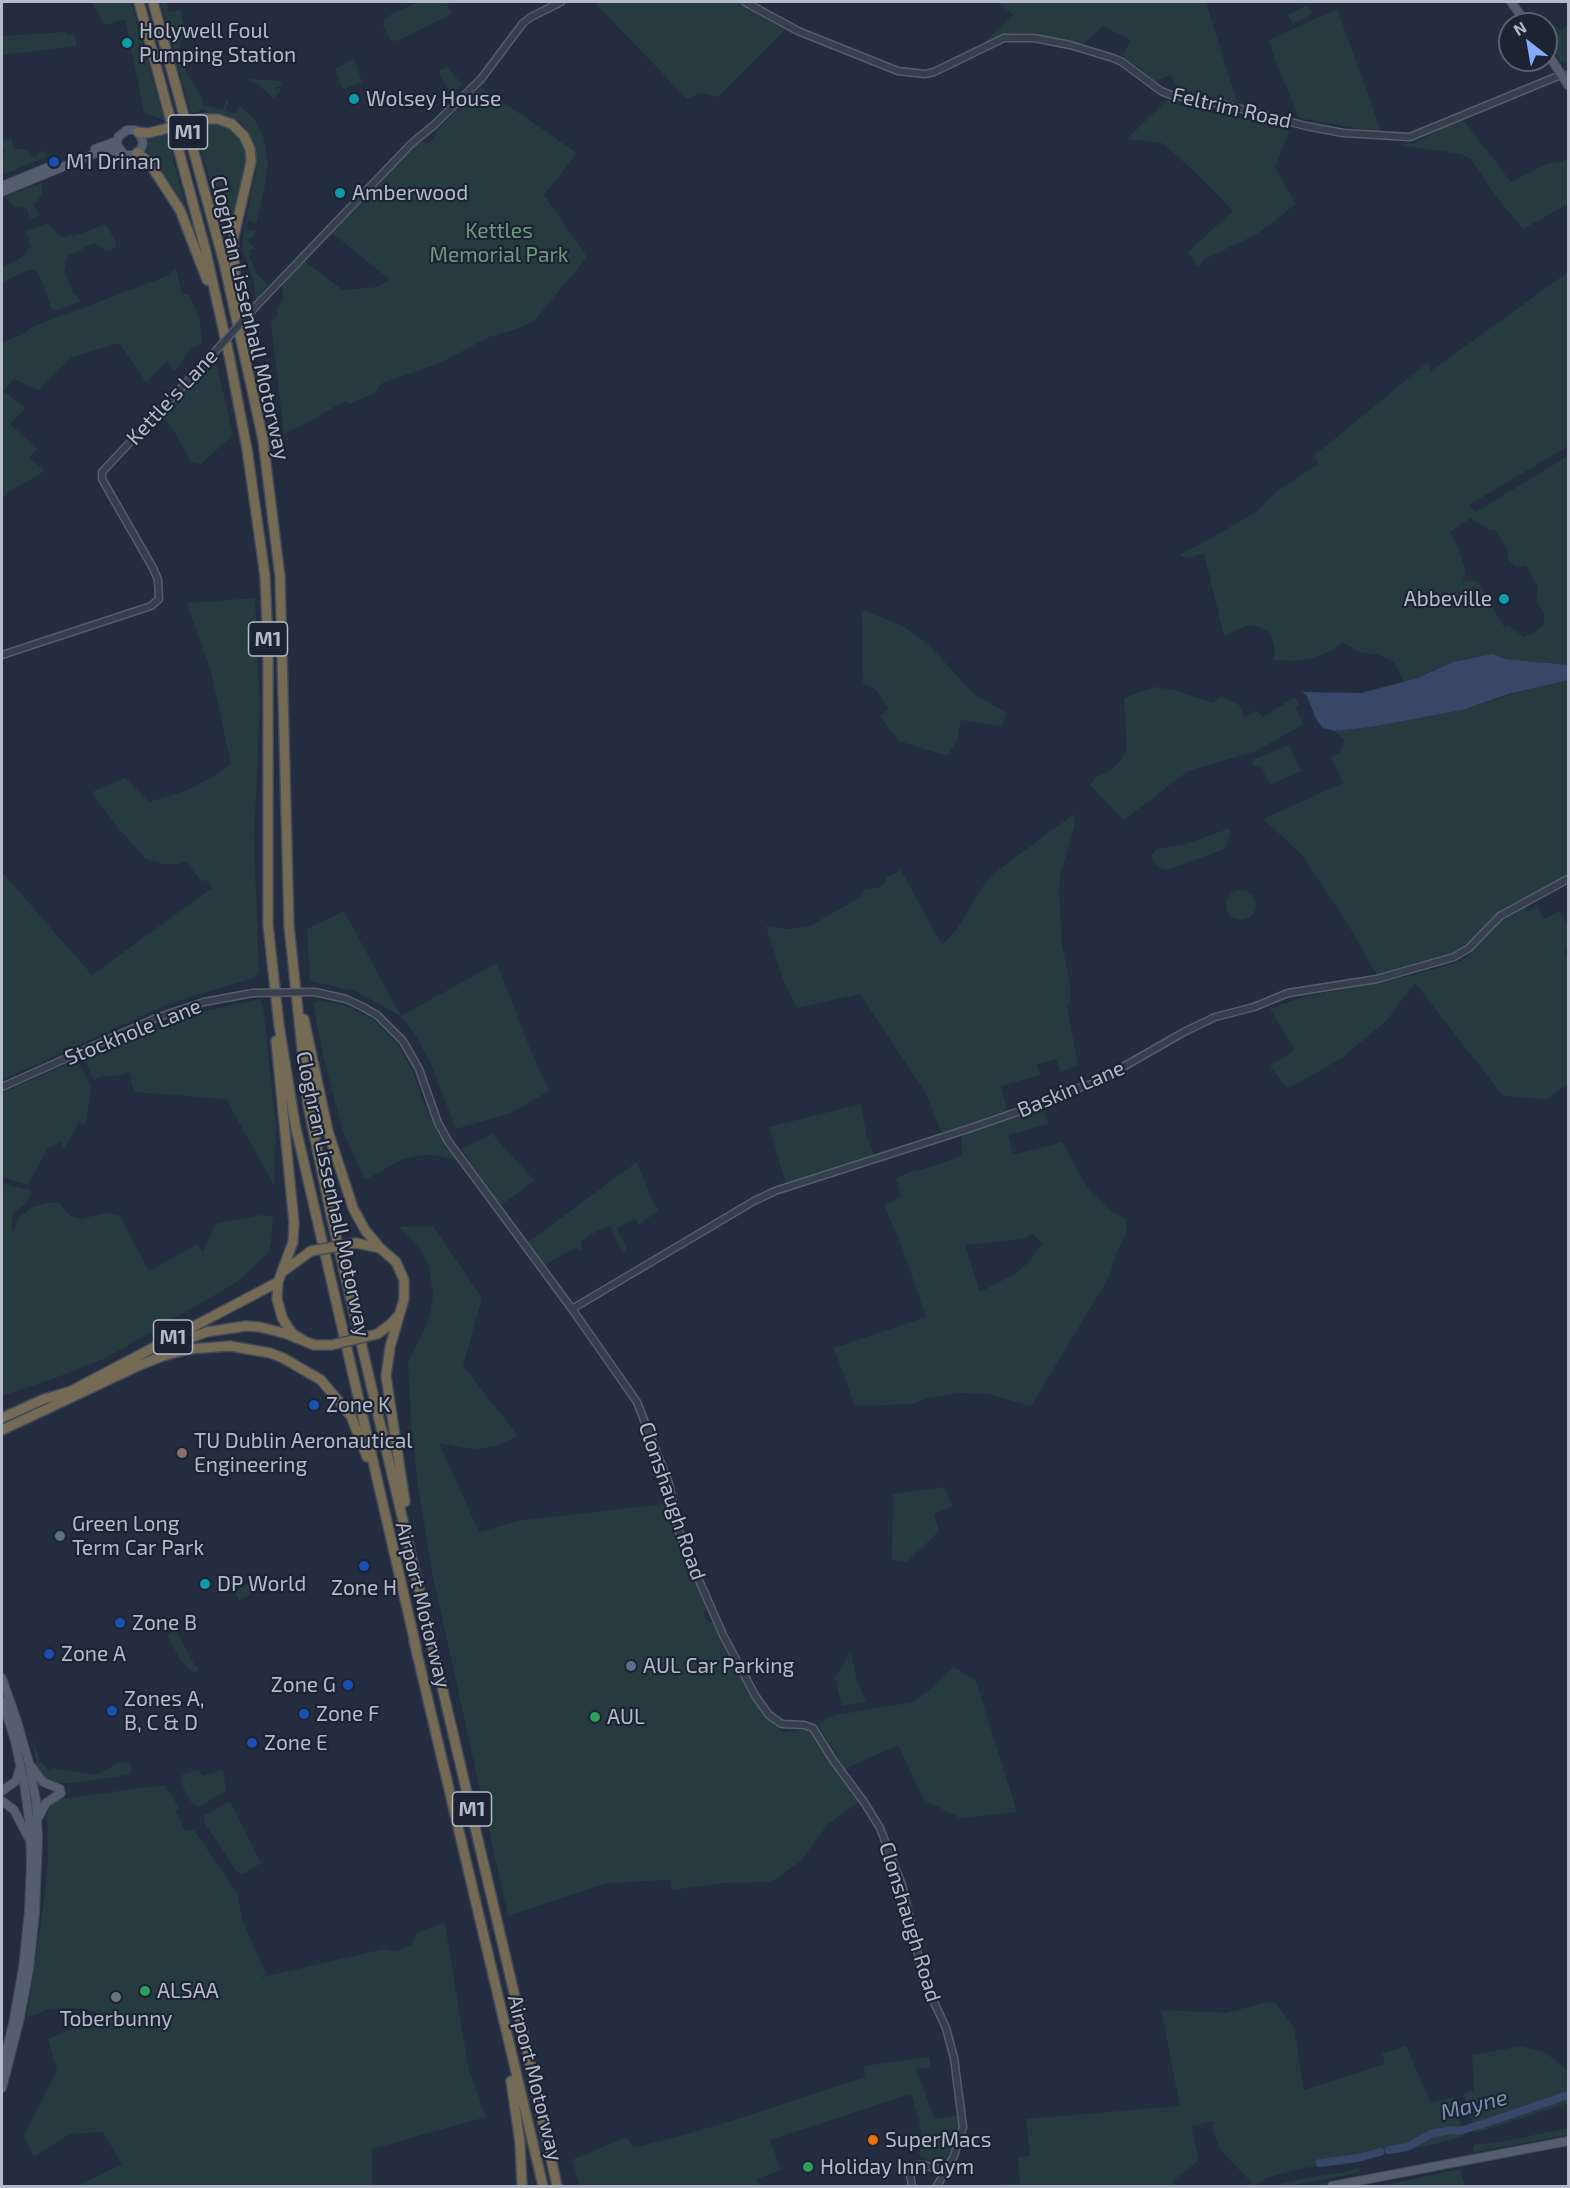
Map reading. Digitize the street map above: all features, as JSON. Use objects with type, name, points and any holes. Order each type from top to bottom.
[{"type":"highway","name":"Cloghran Lissenhall Motorway","points":[[139,2],[206,252],[229,355],[247,449],[265,576],[268,647],[268,925],[279,1025],[295,1124],[416,1647]]},
{"type":"highway","name":"Cloghran Lissenhall Motorway","points":[[153,2],[224,263],[263,440],[280,578],[289,926],[311,1116],[331,1215],[424,1605]]},
{"type":"highway","points":[[138,132],[148,133],[199,119],[218,119],[232,124],[244,136],[250,148],[251,162],[233,240],[235,278],[263,440]]},
{"type":"highway","points":[[137,153],[148,161],[180,210],[208,284],[229,355]]},
{"type":"highway","name":"M1","points":[[2,1425],[278,1282],[293,1242],[294,1223],[283,1131],[268,925]]},
{"type":"highway","points":[[291,954],[328,1131],[352,1208],[365,1230],[380,1248]]},
{"type":"highway","name":"M1","points":[[283,1272],[296,1260],[311,1251],[356,1243],[380,1248],[396,1262],[404,1280],[404,1299],[388,1356],[386,1387],[424,1605]]},
{"type":"highway","points":[[278,1282],[277,1299],[282,1317],[293,1334],[314,1345],[332,1345],[377,1334],[391,1324],[400,1312]]},
{"type":"highway","name":"M1","points":[[61,1401],[191,1336],[232,1327],[260,1327],[303,1340]]},
{"type":"highway","name":"Airport Motorway","points":[[2,1430],[140,1365],[176,1351],[199,1348],[230,1346],[270,1353],[309,1371],[321,1380],[342,1403],[360,1436],[406,1617],[416,1647],[543,2187]]},
{"type":"highway","name":"M1","points":[[2,1418],[44,1399],[68,1392]]},
{"type":"highway","name":"Airport Motorway","points":[[424,1605],[554,2174],[559,2187]]},
{"type":"highway","name":"M1","points":[[483,1935],[518,2121],[522,2187]]},
{"type":"highway","points":[[547,2136],[559,2187]]},
{"type":"main road","points":[[1558,67],[1569,85]]},
{"type":"main road","points":[[2,192],[99,152],[111,150],[124,154],[137,153],[143,143],[138,132],[127,130],[120,134],[117,141],[124,154]]},
{"type":"main road","points":[[2,186],[117,141]]},
{"type":"main road","points":[[2,1678],[17,1721],[38,1820],[36,1890],[28,1969],[19,2022],[2,2088]]},
{"type":"main road","points":[[2,1701],[25,1764],[30,1841],[30,1890],[23,1968],[15,2015],[2,2068]]},
{"type":"main road","points":[[2,1791],[16,1781],[25,1764]]},
{"type":"main road","points":[[25,1764],[43,1782],[60,1791],[46,1803],[38,1820]]},
{"type":"main road","points":[[2,1801],[14,1809],[30,1841]]},
{"type":"main road","points":[[1332,2187],[1569,2141]]},
{"type":"street","name":"Kettle's Lane","points":[[2,655],[152,606],[159,599],[158,580],[153,568],[102,479],[102,472],[411,144],[481,79],[523,23],[561,2]]},
{"type":"street","name":"Feltrim Road","points":[[745,2],[787,26],[898,71],[925,74],[934,72],[1004,38],[1034,38],[1070,45],[1113,58],[1171,95],[1226,105],[1318,128],[1367,135],[1410,137],[1563,74]]},
{"type":"street","name":"Baskin Lane","points":[[572,1309],[775,1191],[968,1130],[1040,1104],[1059,1094],[1095,1083],[1215,1017],[1254,1007],[1288,993],[1375,980],[1454,957],[1469,948],[1500,916],[1569,879]]},
{"type":"street","name":"Stockhole Lane","points":[[2,1087],[156,1018],[204,1002],[253,993],[315,992],[339,997],[378,1015],[403,1041],[419,1070],[438,1123],[448,1141],[572,1309]]},
{"type":"street","name":"Clonshaugh Road","points":[[572,1309],[626,1385],[642,1412],[669,1484],[679,1531],[688,1555],[723,1635],[756,1697],[769,1715],[782,1724],[804,1725],[813,1728],[832,1761],[872,1814],[886,1842],[902,1885],[924,1980],[946,2028],[954,2058],[963,2127],[957,2147],[937,2186]]},
{"type":"street","points":[[912,2187],[910,2175],[914,2167],[923,2164],[932,2169],[947,2166]]},
{"type":"street","name":"Clonshaugh Road","points":[[932,2169],[937,2186]]},
{"type":"green space","points":[[91,2],[131,2],[164,120],[144,113],[125,19],[105,25]]},
{"type":"green space","points":[[161,2],[167,2],[168,12],[180,10],[187,37],[180,40],[180,51],[187,74],[201,95],[204,107],[207,105],[223,110],[226,100],[229,101],[226,110],[234,114],[240,106],[254,119],[263,136],[268,162],[264,191],[256,224],[249,220],[246,226],[247,230],[255,230],[253,237],[248,239],[249,243],[254,246],[249,251],[250,259],[253,260],[256,273],[268,285],[255,301],[253,279],[242,246],[257,168],[255,145],[240,121],[229,116],[208,113],[204,109],[191,114]]},
{"type":"green space","points":[[419,2],[446,2],[452,14],[397,41],[391,40],[383,26],[384,20]]},
{"type":"green space","points":[[594,2],[740,2],[785,30],[718,97],[700,93],[687,99]]},
{"type":"green space","points":[[998,2],[1206,2],[1237,102],[1179,90],[1170,75],[1155,82],[1122,57],[1131,40],[1103,26],[1082,45],[1034,33],[1016,33],[1004,35],[980,46],[1013,15]]},
{"type":"green space","points":[[1307,5],[1312,14],[1293,24],[1288,15]]},
{"type":"green space","points":[[1337,9],[1382,133],[1299,118],[1276,62],[1269,40]]},
{"type":"green space","points":[[1568,25],[1568,61],[1567,63],[1562,62],[1558,57],[1558,28],[1561,30]]},
{"type":"green space","points":[[66,32],[68,35],[74,34],[77,46],[2,55],[2,36]]},
{"type":"green space","points":[[352,60],[355,61],[362,82],[345,89],[342,88],[335,69]]},
{"type":"green space","points":[[447,67],[462,84],[454,92],[446,86],[439,73]]},
{"type":"green space","points":[[250,79],[281,81],[282,84],[273,90],[279,88],[281,90],[274,98]]},
{"type":"green space","name":"Kettles Memorial Park","points":[[481,87],[577,153],[544,195],[587,257],[535,320],[517,329],[489,337],[438,364],[382,383],[374,393],[350,404],[344,401],[284,434],[271,323],[278,313],[275,310],[283,300],[282,285],[304,261],[343,290],[378,287],[389,279],[331,232],[419,141],[429,143],[437,134],[437,130]]},
{"type":"green space","points":[[1167,100],[1184,107],[1290,128],[1275,167],[1296,204],[1257,234],[1203,260],[1198,268],[1188,252],[1233,211],[1194,171],[1162,143],[1127,139]]},
{"type":"green space","points":[[1462,118],[1511,182],[1548,163],[1562,162],[1568,157],[1568,204],[1523,229],[1495,195],[1471,159],[1461,154],[1398,145],[1414,143]]},
{"type":"green space","points":[[210,123],[232,129],[241,140],[246,152],[229,235],[226,235],[221,221],[195,126]]},
{"type":"green space","points":[[167,132],[187,212],[147,151],[151,137]]},
{"type":"green space","points":[[11,138],[14,149],[26,149],[34,157],[43,150],[47,157],[2,175],[2,155],[5,152],[2,142]]},
{"type":"green space","points":[[42,183],[42,195],[33,205],[40,215],[35,217],[30,218],[27,208],[15,207],[5,197]]},
{"type":"green space","points":[[48,223],[58,234],[66,238],[68,235],[74,236],[103,225],[107,226],[116,243],[116,247],[106,251],[94,243],[68,256],[65,261],[65,272],[74,295],[77,295],[80,302],[57,310],[52,309],[35,269],[23,272],[2,283],[2,267],[16,261],[31,247],[26,231]]},
{"type":"green space","points":[[176,268],[182,294],[189,294],[200,320],[202,343],[190,349],[174,372],[167,361],[146,382],[119,343],[72,357],[38,390],[14,379],[3,391],[26,408],[10,424],[38,449],[29,457],[45,471],[8,492],[2,500],[2,342],[22,335],[32,327],[167,276]]},
{"type":"green space","points":[[1568,272],[1568,446],[1469,505],[1476,512],[1568,456],[1568,665],[1505,659],[1492,654],[1453,662],[1404,682],[1394,662],[1379,655],[1359,652],[1342,642],[1333,650],[1313,658],[1295,661],[1273,660],[1275,650],[1271,634],[1260,627],[1248,625],[1224,636],[1204,553],[1187,558],[1179,555],[1259,510],[1276,492],[1318,464],[1315,455],[1428,362],[1431,371]],"holes":[[[1471,518],[1490,531],[1495,529],[1507,549],[1508,560],[1516,567],[1526,566],[1538,588],[1536,600],[1544,614],[1544,625],[1523,637],[1509,625],[1504,627],[1478,582],[1462,580],[1465,568],[1450,532]]]},
{"type":"green space","points":[[215,357],[233,435],[201,464],[191,462],[170,424],[159,413]]},
{"type":"green space","points":[[255,598],[260,706],[254,839],[259,972],[253,978],[171,1003],[2,1080],[2,872],[92,975],[212,888],[207,880],[201,881],[186,861],[178,864],[164,864],[146,859],[113,822],[92,792],[125,778],[149,802],[185,791],[218,774],[231,764],[211,672],[187,603]]},
{"type":"green space","points":[[862,610],[903,626],[924,641],[972,693],[1007,713],[1002,726],[961,720],[957,741],[947,756],[899,741],[880,716],[889,709],[875,689],[863,684]]},
{"type":"green space","points":[[1568,677],[1568,876],[1498,913],[1461,950],[1377,976],[1349,926],[1301,854],[1263,819],[1343,783],[1331,757],[1341,752],[1344,740],[1335,731],[1371,727],[1462,710]]},
{"type":"green space","points":[[1155,687],[1174,690],[1213,703],[1221,696],[1239,705],[1245,718],[1256,710],[1263,717],[1295,697],[1299,704],[1295,708],[1304,724],[1256,751],[1188,771],[1124,820],[1090,785],[1095,778],[1112,769],[1122,759],[1127,748],[1124,698]]},
{"type":"green space","points":[[1289,745],[1301,771],[1270,785],[1262,768],[1253,766],[1252,763],[1255,759]]},
{"type":"green space","points":[[1074,814],[1075,824],[1060,876],[1059,890],[1062,944],[1070,984],[1070,1002],[1067,1006],[1078,1065],[1060,1072],[1056,1059],[1037,1064],[1040,1075],[1001,1086],[1007,1110],[942,1134],[925,1092],[860,994],[797,1008],[783,979],[766,926],[786,929],[808,927],[859,898],[865,889],[879,888],[884,884],[886,878],[901,870],[942,945],[957,929],[985,883],[1001,868]]},
{"type":"green space","points":[[1228,829],[1231,831],[1225,849],[1167,870],[1153,862],[1151,857],[1156,849],[1183,845]]},
{"type":"green space","points":[[1241,890],[1252,894],[1256,905],[1252,916],[1241,920],[1230,916],[1226,905],[1230,894]]},
{"type":"green space","points":[[1525,906],[1528,911],[1537,906],[1544,919],[1560,911],[1568,927],[1568,943],[1564,952],[1568,959],[1568,1084],[1547,1099],[1503,1096],[1415,983],[1387,1020],[1342,1058],[1287,1089],[1270,1066],[1295,1050],[1270,1009],[1303,997],[1410,976],[1456,963],[1466,958],[1502,919]]},
{"type":"green space","points":[[344,911],[401,1016],[355,991],[310,981],[307,929]]},
{"type":"green space","points":[[497,963],[549,1091],[511,1113],[456,1129],[431,1064],[417,1037],[401,1016]]},
{"type":"green space","points":[[260,999],[263,1006],[276,1125],[274,1185],[226,1099],[134,1092],[129,1071],[122,1075],[101,1076],[94,1080],[84,1057],[187,1015]]},
{"type":"green space","points":[[318,1000],[343,1005],[372,1019],[398,1044],[413,1072],[437,1132],[457,1160],[435,1155],[420,1155],[401,1160],[365,1180],[343,1132],[323,1055],[313,1003]]},
{"type":"green space","points":[[77,1060],[91,1086],[86,1125],[79,1122],[64,1150],[60,1142],[47,1149],[28,1185],[2,1177],[2,1093]]},
{"type":"green space","points":[[861,1104],[867,1137],[875,1157],[786,1183],[769,1127]]},
{"type":"green space","points":[[1043,1106],[1048,1124],[1008,1135],[1013,1155],[1062,1142],[1088,1189],[1112,1212],[1126,1218],[1127,1232],[1117,1252],[1109,1277],[1031,1406],[988,1394],[957,1393],[928,1398],[913,1404],[855,1406],[834,1348],[926,1317],[902,1247],[884,1205],[901,1197],[896,1178],[962,1156],[962,1135]],"holes":[[[1032,1233],[1042,1244],[1031,1260],[1017,1273],[980,1292],[965,1245],[1021,1239]]]},
{"type":"green space","points":[[492,1134],[534,1180],[500,1206],[461,1149]]},
{"type":"green space","points":[[637,1162],[652,1200],[659,1210],[639,1225],[635,1219],[616,1228],[627,1248],[625,1252],[618,1245],[610,1225],[588,1236],[581,1243],[583,1251],[575,1248],[543,1266],[527,1243]]},
{"type":"green space","points":[[2,1183],[31,1190],[26,1203],[12,1214],[12,1233],[19,1217],[33,1207],[47,1203],[59,1203],[70,1216],[80,1219],[106,1213],[120,1216],[149,1271],[197,1244],[203,1252],[215,1224],[261,1215],[273,1217],[271,1243],[267,1254],[237,1282],[106,1358],[2,1396]]},
{"type":"green space","points":[[433,1226],[482,1298],[463,1366],[518,1436],[495,1446],[480,1449],[439,1443],[479,1532],[518,1521],[671,1503],[679,1541],[707,1607],[704,1613],[706,1620],[717,1625],[751,1695],[782,1732],[807,1729],[814,1734],[859,1800],[827,1825],[801,1861],[771,1882],[723,1883],[672,1890],[670,1880],[607,1883],[508,1916],[433,1577],[417,1480],[408,1362],[426,1326],[433,1295],[429,1267],[424,1256],[417,1244],[399,1227]]},
{"type":"green space","points":[[944,1487],[952,1506],[934,1514],[939,1531],[907,1562],[892,1560],[893,1494]]},
{"type":"green space","points":[[256,1579],[263,1586],[239,1601],[235,1591]]},
{"type":"green space","points":[[176,1630],[195,1666],[198,1666],[199,1669],[194,1673],[181,1661],[167,1635]]},
{"type":"green space","points":[[851,1652],[856,1677],[866,1702],[842,1706],[835,1677]]},
{"type":"green space","points":[[954,1667],[976,1681],[1017,1812],[960,1818],[924,1800],[898,1745],[845,1769],[818,1725],[836,1715],[914,1702]]},
{"type":"green space","points":[[31,1737],[40,1761],[50,1771],[52,1768],[92,1775],[101,1773],[119,1762],[125,1762],[131,1765],[131,1772],[127,1775],[75,1783],[56,1783],[46,1777],[38,1767]]},
{"type":"green space","points":[[199,1770],[202,1776],[223,1770],[226,1791],[198,1807],[191,1802],[180,1778],[183,1774]]},
{"type":"green space","name":"ALSAA","points":[[165,1785],[179,1808],[176,1812],[185,1831],[194,1830],[238,1895],[242,1919],[266,1974],[260,1979],[384,1949],[398,1952],[412,1944],[417,1933],[443,1923],[445,1925],[469,2070],[486,2117],[372,2149],[372,2186],[77,2186],[122,2164],[103,2132],[69,2134],[34,2157],[23,2136],[57,2071],[48,2039],[97,2018],[96,2012],[69,2008],[47,2009],[27,2017],[44,1901],[48,1860],[47,1813],[53,1803],[60,1799]]},
{"type":"green space","points":[[230,1801],[261,1863],[243,1874],[237,1872],[204,1822],[205,1815]]},
{"type":"green space","points":[[1268,2002],[1276,2004],[1294,2027],[1304,2090],[1385,2064],[1382,2054],[1406,2046],[1431,2103],[1453,2097],[1465,2136],[1422,2147],[1300,2169],[1266,2178],[1255,2186],[1221,2151],[1212,2130],[1215,2121],[1191,2126],[1199,2160],[1173,2181],[1174,2186],[983,2186],[1020,2183],[1018,2157],[1030,2156],[1026,2119],[1180,2106],[1161,2010],[1226,2013]]},
{"type":"green space","points":[[1521,2046],[1543,2051],[1564,2067],[1568,2074],[1568,2103],[1476,2133],[1464,2094],[1474,2090],[1472,2055]]},
{"type":"green space","points":[[929,2057],[931,2067],[916,2069],[935,2119],[960,2115],[958,2133],[951,2153],[948,2153],[948,2158],[939,2163],[923,2158],[919,2154],[922,2140],[919,2121],[912,2096],[907,2095],[770,2140],[781,2170],[757,2179],[760,2186],[580,2186],[572,2160],[627,2137],[633,2148],[684,2135],[865,2077],[864,2066]]},
{"type":"green space","points":[[1568,2128],[1568,2135],[1473,2151],[1475,2144],[1496,2143]]},
{"type":"green space","points":[[1358,2168],[1361,2172],[1290,2186],[1274,2186],[1304,2178],[1347,2172]]},
{"type":"green space","points":[[1460,2169],[1465,2186],[1380,2186]]},
{"type":"water","points":[[1492,654],[1505,659],[1568,665],[1568,680],[1509,694],[1462,710],[1371,727],[1335,731],[1323,728],[1316,719],[1307,696],[1302,692],[1361,693],[1418,678],[1453,662]]},
{"type":"waterway","name":"Mayne","points":[[1389,2150],[1407,2147],[1431,2134],[1451,2130],[1459,2131],[1568,2095]]},
{"type":"waterway","name":"Mayne","points":[[1320,2163],[1358,2158],[1380,2152]]},
{"type":"place","name":"Holywell Foul Pumping Station","points":[[127,43]]},
{"type":"place","name":"Wolsey House","points":[[354,99]]},
{"type":"place","name":"M1 Drinan","points":[[54,162]]},
{"type":"place","name":"Amberwood","points":[[340,193]]},
{"type":"place","name":"Abbeville","points":[[1504,599]]},
{"type":"place","name":"Zone K","points":[[314,1405]]},
{"type":"place","name":"TU Dublin Aeronautical Engineering","points":[[182,1453]]},
{"type":"place","name":"Green Long Term Car Park","points":[[60,1536]]},
{"type":"place","name":"Zone H","points":[[364,1566]]},
{"type":"place","name":"DP World","points":[[205,1584]]},
{"type":"place","name":"Zone B","points":[[120,1623]]},
{"type":"place","name":"Zone A","points":[[49,1654]]},
{"type":"place","name":"AUL Car Parking","points":[[631,1666]]},
{"type":"place","name":"Zone G","points":[[348,1685]]},
{"type":"place","name":"Zones A, B, C & D","points":[[112,1711]]},
{"type":"place","name":"Zone F","points":[[304,1714]]},
{"type":"place","name":"AUL","points":[[595,1717]]},
{"type":"place","name":"Zone E","points":[[252,1743]]},
{"type":"place","name":"ALSAA","points":[[145,1991]]},
{"type":"place","name":"Toberbunny","points":[[116,1997]]},
{"type":"place","name":"SuperMacs","points":[[873,2140]]},
{"type":"place","name":"Holiday Inn Gym","points":[[808,2167]]}]
